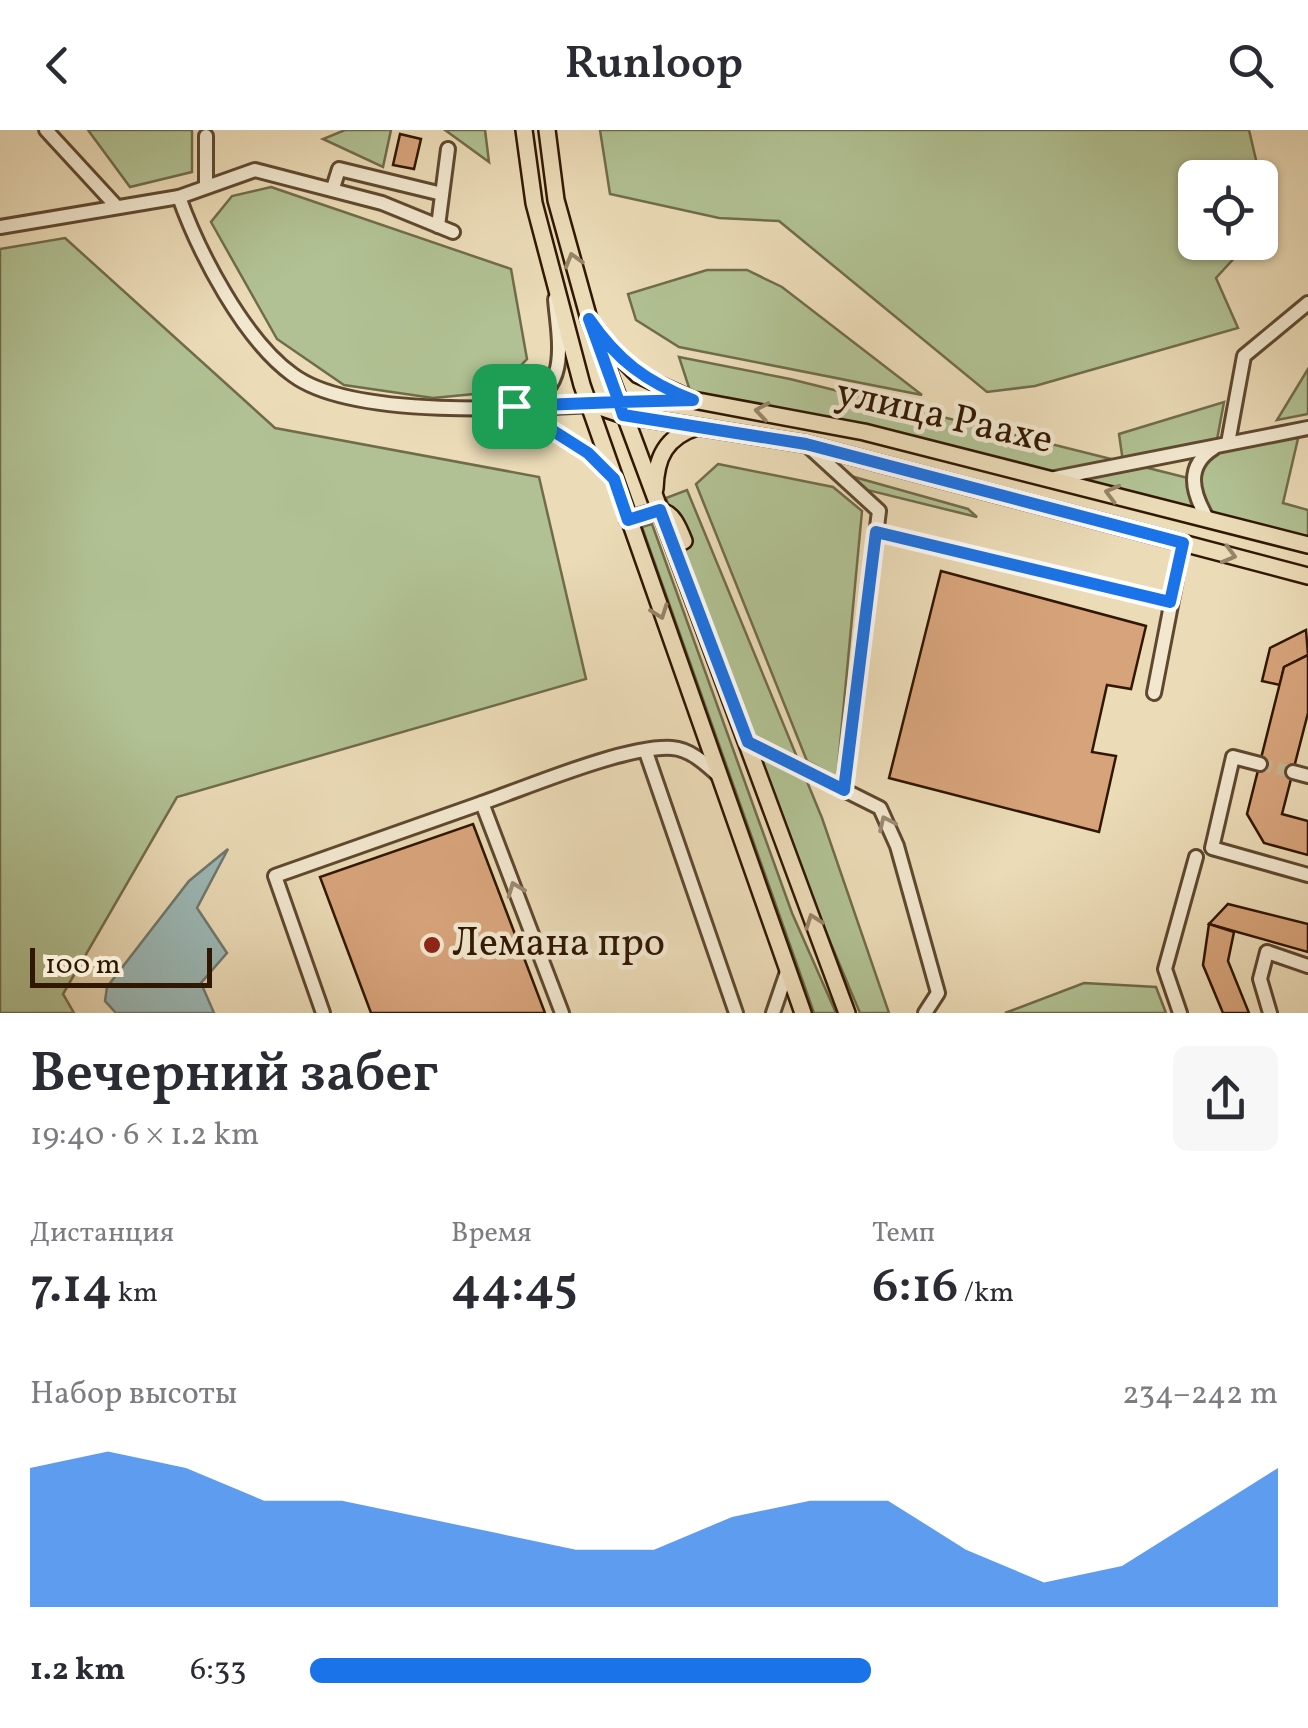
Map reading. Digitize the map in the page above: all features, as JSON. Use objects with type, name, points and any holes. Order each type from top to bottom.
[{"type":"main road","points":[[524,130],[534,203],[588,403],[804,1013]]},
{"type":"main road","points":[[547,130],[556,200],[589,319],[657,504],[674,518],[712,614],[708,632],[847,1013]]},
{"type":"main road","name":"улица Раахе","points":[[589,319],[611,352],[638,375],[693,400],[776,412],[1055,478],[1308,544]]},
{"type":"main road","name":"улица Раахе","points":[[588,403],[806,444],[1308,576]]},
{"type":"main road","points":[[657,504],[656,468],[662,451],[672,439],[703,426]]},
{"type":"main road","points":[[628,520],[657,504]]},
{"type":"street","points":[[46,130],[117,207]]},
{"type":"street","points":[[206,136],[206,185]]},
{"type":"street","points":[[438,226],[448,149]]},
{"type":"street","points":[[334,188],[339,169],[442,194]]},
{"type":"street","points":[[0,227],[179,198],[255,170],[334,188],[453,232]]},
{"type":"street","points":[[179,198],[245,323],[294,376],[323,392],[356,400],[514,406],[588,403]]},
{"type":"street","points":[[514,406],[536,399],[556,374],[560,360],[554,284]]},
{"type":"street","points":[[1207,518],[1195,498],[1192,480],[1196,464],[1222,445],[1244,356],[1308,303]]},
{"type":"street","points":[[621,408],[693,400]]},
{"type":"street","points":[[514,406],[588,453],[614,479]]},
{"type":"street","points":[[1055,478],[1308,428]]},
{"type":"street","points":[[806,444],[879,511],[844,790]]},
{"type":"street","points":[[876,532],[1170,602]]},
{"type":"street","points":[[1154,693],[1183,543]]},
{"type":"street","points":[[748,742],[880,808],[897,846],[938,993],[925,1013]]},
{"type":"street","points":[[323,1013],[275,876],[646,752],[673,748],[702,760],[719,776]]},
{"type":"street","points":[[646,752],[736,1013]]},
{"type":"street","points":[[1260,764],[1234,757],[1212,848],[1308,875]]},
{"type":"street","points":[[1292,772],[1308,776]]},
{"type":"street","points":[[482,804],[562,1013]]},
{"type":"street","points":[[1180,1013],[1165,968],[1196,857]]},
{"type":"street","points":[[1270,1013],[1260,980],[1267,952],[1308,966]]},
{"type":"street","points":[[773,1013],[788,969]]},
{"type":"green space","points":[[88,130],[192,130],[192,172],[130,187]]},
{"type":"green space","points":[[345,130],[391,130],[383,167],[323,139]]},
{"type":"green space","points":[[445,130],[485,130],[489,162]]},
{"type":"green space","points":[[600,130],[1249,130],[1256,160],[1178,160],[1178,260],[1232,260],[1216,278],[1238,328],[1035,386],[987,392],[779,221],[719,218],[610,194]]},
{"type":"green space","points":[[271,187],[511,269],[527,359],[495,392],[433,398],[344,385],[277,339],[211,222],[232,196]]},
{"type":"green space","points":[[65,238],[275,428],[539,477],[586,679],[177,797],[63,994],[74,1013],[0,1013],[0,249]]},
{"type":"green space","points":[[707,270],[747,270],[782,287],[922,395],[679,347],[636,320],[628,294]]},
{"type":"green space","points":[[679,357],[790,379],[1123,462],[1119,434],[1224,402],[1216,445],[1300,430],[1283,503],[1308,510],[1308,545],[1055,478],[693,400]],"holes":[[[1203,454],[1192,479],[1128,463]]]},
{"type":"green space","points":[[1308,369],[1308,414],[1277,420]]},
{"type":"green space","points":[[718,464],[833,487],[862,511],[837,777],[807,761],[696,484]]},
{"type":"green space","points":[[847,475],[968,509],[977,517],[859,488]]},
{"type":"green space","points":[[687,490],[822,818],[889,1013],[860,1013],[797,863],[666,498]]},
{"type":"green space","points":[[652,524],[792,913],[836,1013],[814,1013],[642,527]]},
{"type":"green space","points":[[1084,983],[1156,987],[1166,1013],[1005,1013]]},
{"type":"water","points":[[228,849],[197,908],[227,953],[201,983],[214,1013],[116,1013],[105,1001],[107,987],[189,881]]},
{"type":"building","points":[[400,134],[421,139],[414,169],[393,165]]},
{"type":"building","points":[[941,571],[1146,626],[1131,689],[1107,685],[1092,752],[1116,756],[1099,832],[889,778]]},
{"type":"building","points":[[1306,630],[1308,655],[1284,667],[1280,685],[1262,681],[1270,648]]},
{"type":"building","points":[[1308,655],[1308,713],[1282,814],[1308,821],[1308,855],[1264,843],[1247,814],[1284,667]]},
{"type":"building","name":"Лемана про","points":[[473,824],[545,1013],[371,1013],[320,877]]},
{"type":"building","points":[[1228,904],[1308,924],[1308,952],[1209,924]]},
{"type":"building","points":[[1209,924],[1234,932],[1228,961],[1249,1013],[1223,1013],[1203,965]]},
{"type":"tunnel","points":[[1260,764],[1293,772]]},
{"type":"place","name":"Лемана про","points":[[432,945]]},
{"type":"route","points":[[514,406],[588,453],[614,479],[628,520],[660,510],[748,742],[844,790],[876,532],[1170,602],[1183,543],[806,444],[623,415],[619,402],[693,400],[638,375],[611,352],[589,319],[619,402],[514,406]]}]
